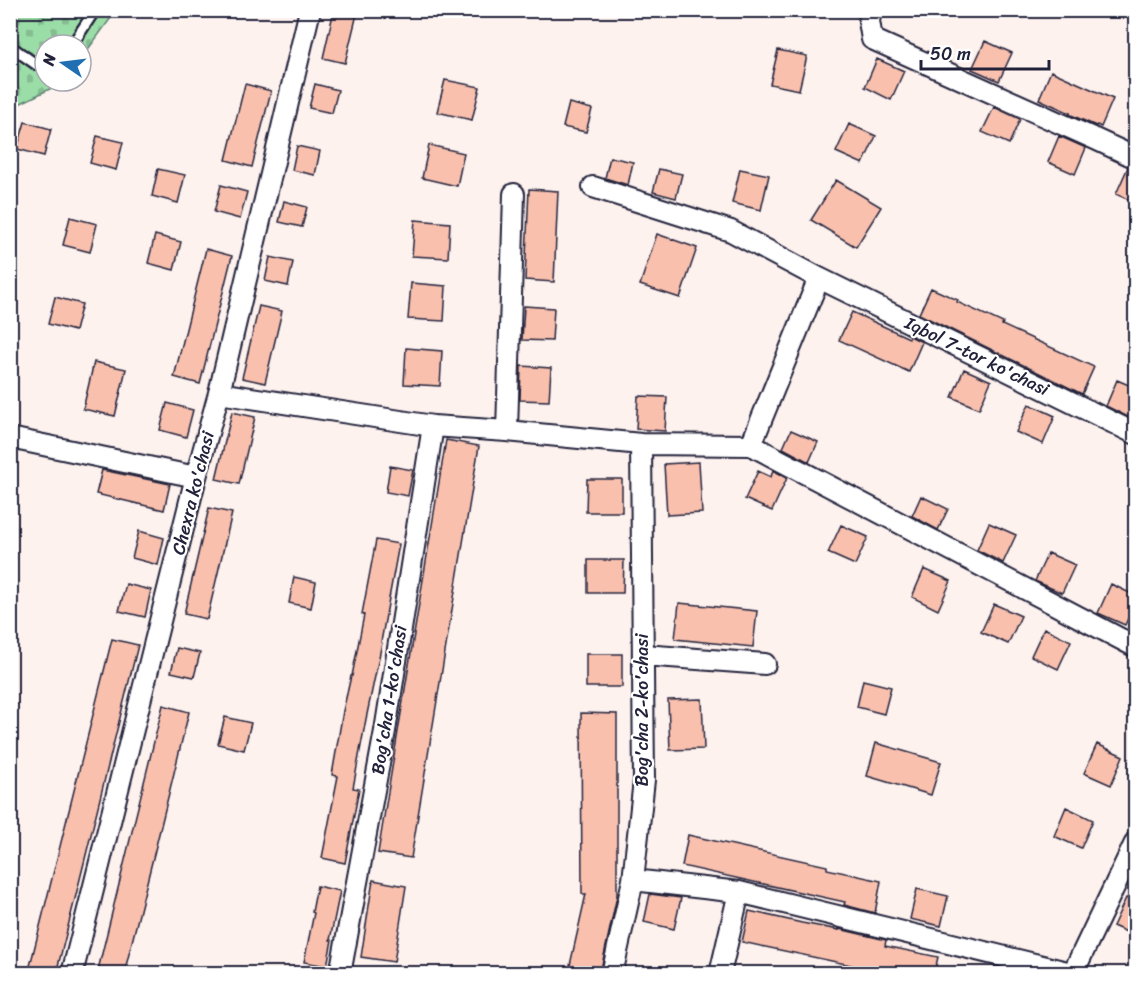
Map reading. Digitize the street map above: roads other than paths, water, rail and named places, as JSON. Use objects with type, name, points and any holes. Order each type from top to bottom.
[{"type":"street","name":"Chexra ko'chasi","points":[[72,974],[219,393],[310,10]]},
{"type":"street","points":[[871,10],[869,21],[872,39],[1136,159]]},
{"type":"street","name":"Iqbol 7-tor ko'chasi","points":[[593,187],[731,231],[819,278],[1136,434]]},
{"type":"street","points":[[507,431],[514,194]]},
{"type":"street","points":[[751,446],[819,278]]},
{"type":"street","points":[[219,393],[433,426],[642,444],[751,446],[1136,647]]},
{"type":"street","name":"Bog'cha 1-ko'chasi","points":[[340,974],[385,731],[433,426]]},
{"type":"street","points":[[10,438],[196,477]]},
{"type":"street","name":"Bog'cha 2-ko'chasi","points":[[612,974],[633,880],[644,780],[642,444]]},
{"type":"street","points":[[643,656],[765,664]]},
{"type":"street","points":[[633,880],[739,892],[1074,973],[1136,841]]},
{"type":"street","points":[[720,974],[739,892]]},
{"type":"lane","points":[[80,33],[95,10]]},
{"type":"lane","points":[[10,46],[33,62]]}]
